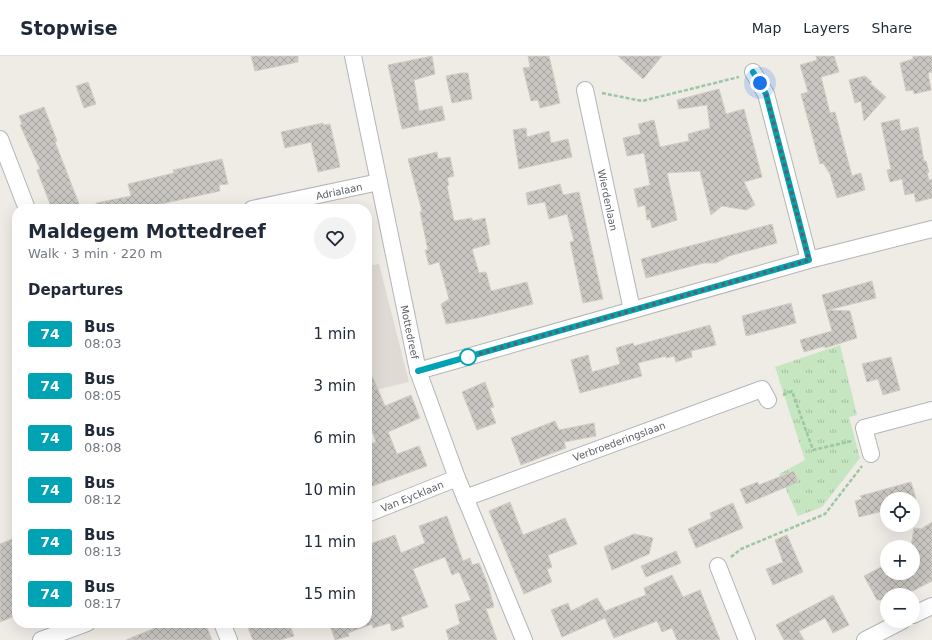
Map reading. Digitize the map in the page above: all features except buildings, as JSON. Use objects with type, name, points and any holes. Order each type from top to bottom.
[{"type":"street","name":"Mottedreef","points":[[353,56],[418,371],[457,478],[524,640]]},
{"type":"street","points":[[753,72],[766,94],[809,260]]},
{"type":"street","name":"Wierdenlaan","points":[[585,90],[632,310]]},
{"type":"street","points":[[0,139],[25,204]]},
{"type":"street","name":"Adrialaan","points":[[276,204],[379,182]]},
{"type":"street","points":[[418,371],[809,260],[932,229]]},
{"type":"street","name":"Verbroederingslaan","points":[[465,498],[762,389],[768,400]]},
{"type":"street","points":[[871,454],[864,428],[932,410]]},
{"type":"street","name":"Van Eycklaan","points":[[372,512],[457,478]]},
{"type":"street","points":[[718,566],[747,640]]},
{"type":"street","points":[[920,612],[932,606]]},
{"type":"street","points":[[41,640],[73,628]]},
{"type":"street","points":[[224,628],[229,640]]},
{"type":"street","points":[[865,640],[888,628]]},
{"type":"path","points":[[585,90],[642,101],[730,80],[753,72]]},
{"type":"path","points":[[768,400],[792,391],[813,450],[867,438]]},
{"type":"path","points":[[718,566],[741,549],[825,514],[871,454]]},
{"type":"shaded area","points":[[379,264],[409,382],[372,391],[372,265]]},
{"type":"green space","points":[[840,345],[857,415],[849,417],[860,458],[822,507],[798,516],[779,474],[805,460],[775,367]]},
{"type":"bus line","name":"74","points":[[418,371],[809,260],[766,94],[753,72]]},
{"type":"route","points":[[468,357],[464,358],[809,260],[766,94],[760,83]]}]
